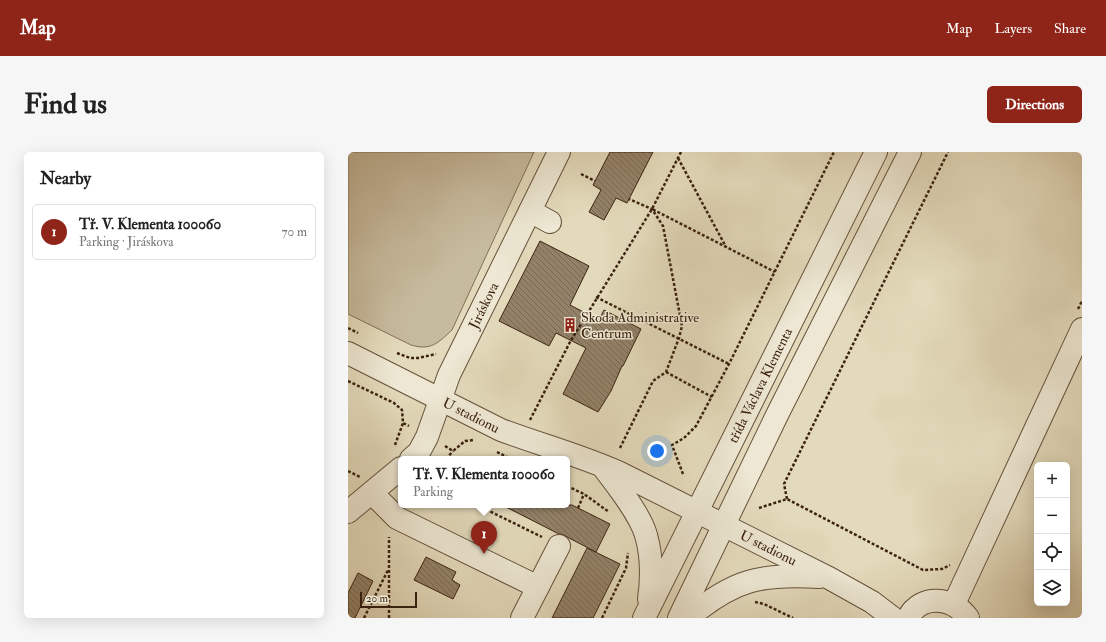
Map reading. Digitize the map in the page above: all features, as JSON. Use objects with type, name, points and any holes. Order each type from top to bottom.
[{"type":"street","name":"Jiráskova","points":[[414,456],[419,452],[427,437],[450,375],[559,152]]},
{"type":"street","name":"třída Václava Klementa","points":[[644,618],[876,152]]},
{"type":"street","name":"třída Václava Klementa","points":[[679,618],[778,413],[910,152]]},
{"type":"street","points":[[530,211],[550,222]]},
{"type":"street","points":[[908,618],[918,606],[930,601],[942,600],[961,611],[1082,329]]},
{"type":"street","name":"U stadionu","points":[[348,353],[501,430],[601,464],[829,578],[872,602],[893,618]]},
{"type":"street","points":[[601,464],[630,505],[646,533],[651,568],[651,585],[644,618]]},
{"type":"street","points":[[348,512],[398,471]]},
{"type":"street","points":[[372,493],[397,518],[538,588]]},
{"type":"street","points":[[522,618],[559,546]]},
{"type":"street","name":"U stadionu","points":[[688,618],[727,590],[742,583],[757,579],[799,575],[829,578]]},
{"type":"path","points":[[530,420],[570,342],[652,210],[681,152]]},
{"type":"path","points":[[683,474],[672,445],[684,438],[696,426],[729,364],[834,152]]},
{"type":"path","points":[[787,500],[784,484],[948,152]]},
{"type":"path","points":[[678,158],[726,248]]},
{"type":"path","points":[[581,174],[595,181]]},
{"type":"path","points":[[630,199],[775,272]]},
{"type":"path","points":[[620,448],[653,381],[666,372],[682,326],[663,226],[652,210]]},
{"type":"path","points":[[596,298],[729,364]]},
{"type":"path","points":[[348,328],[362,335]]},
{"type":"path","points":[[396,352],[410,358],[418,358],[434,355],[440,350]]},
{"type":"path","points":[[666,372],[712,397]]},
{"type":"path","points":[[449,456],[453,451]]},
{"type":"path","points":[[570,487],[600,504],[612,514]]},
{"type":"path","points":[[578,508],[584,494]]},
{"type":"path","points":[[759,508],[787,500],[923,570],[942,569],[954,562]]},
{"type":"path","points":[[483,508],[559,546]]},
{"type":"path","points":[[389,510],[389,618]]},
{"type":"path","points":[[602,618],[626,568],[628,554],[627,546]]},
{"type":"path","points":[[364,618],[389,568]]},
{"type":"path","points":[[764,604],[793,618]]},
{"type":"shaded area","points":[[348,152],[534,152],[452,330],[434,345],[418,347],[411,345],[348,314]]},
{"type":"building","points":[[610,152],[653,152],[627,203],[616,198],[604,220],[589,212],[601,190],[593,185]]},
{"type":"building","name":"Skoda Administrative Centrum","points":[[540,241],[589,266],[570,305],[599,320],[604,310],[641,329],[611,391],[598,412],[563,394],[586,348],[556,333],[549,346],[499,321]]},
{"type":"building","points":[[570,505],[572,505],[610,524],[596,552],[564,535],[559,534],[508,508],[570,508]]},
{"type":"building","points":[[587,548],[620,564],[593,618],[552,618]]},
{"type":"building","points":[[426,557],[456,572],[452,580],[460,585],[453,599],[414,580]]},
{"type":"building","points":[[358,573],[373,581],[355,618],[348,618],[348,593]]},
{"type":"place","name":"Skoda Administrative Centrum","points":[[570,325]]},
{"type":"place","name":"Tř. V. Klementa 100060","points":[[484,554]]}]
